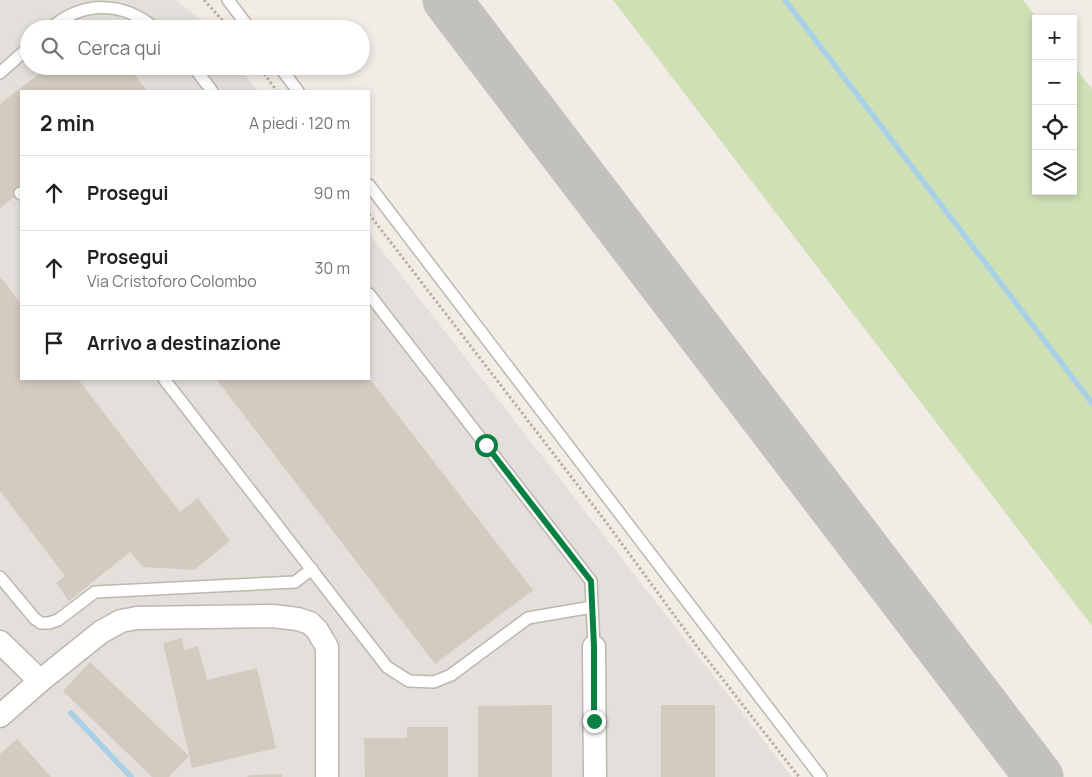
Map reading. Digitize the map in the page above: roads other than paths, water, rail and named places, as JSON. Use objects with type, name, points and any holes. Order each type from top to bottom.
[{"type":"street","points":[[0,716],[101,632],[121,621],[137,618],[272,616],[298,619],[310,623],[317,630],[327,647],[327,777]]},
{"type":"street","points":[[0,642],[40,681]]},
{"type":"street","points":[[594,647],[594,777]]},
{"type":"lane","points":[[228,0],[243,20]]},
{"type":"lane","points":[[63,20],[76,11],[97,8],[123,10],[144,20]]},
{"type":"lane","points":[[0,72],[20,55]]},
{"type":"lane","points":[[199,75],[211,90]]},
{"type":"lane","points":[[286,75],[297,90]]},
{"type":"lane","points":[[370,186],[821,777]]},
{"type":"lane","points":[[370,295],[591,581],[594,647]]},
{"type":"lane","points":[[165,380],[387,667],[403,678],[416,682],[434,682],[451,674],[528,618],[592,607]]},
{"type":"lane","points":[[0,577],[35,619],[50,623],[58,620],[95,592],[295,582],[312,569]]},
{"type":"waterway","points":[[785,0],[1092,403]]},
{"type":"waterway","points":[[71,713],[131,777]]}]
